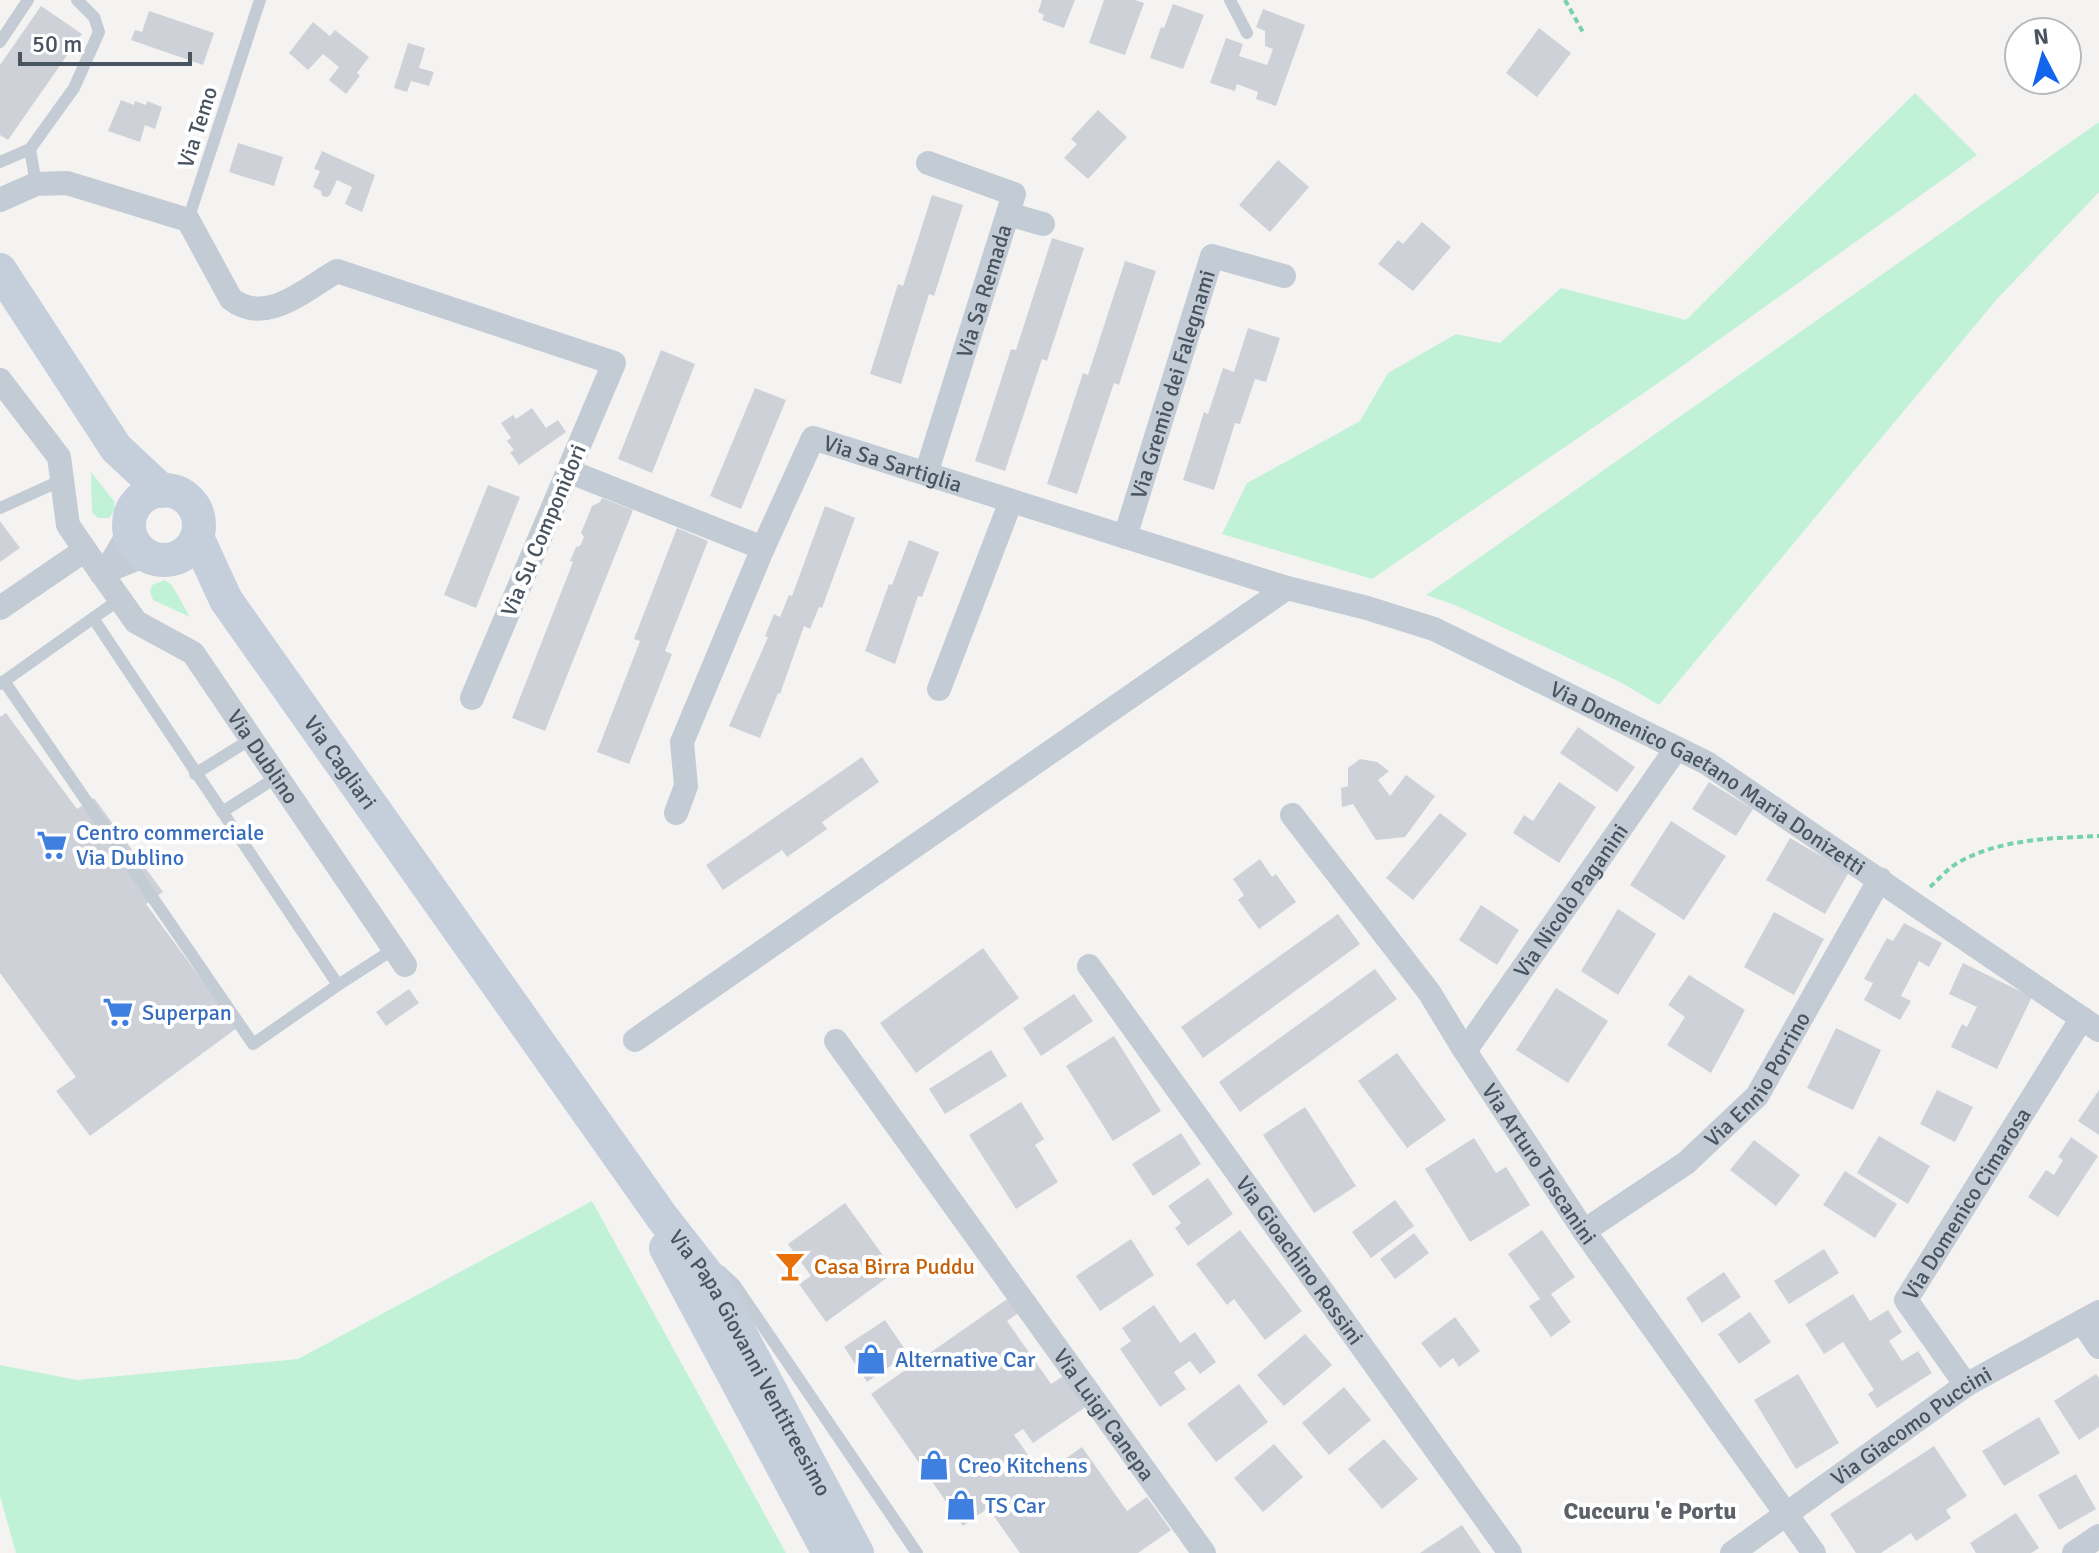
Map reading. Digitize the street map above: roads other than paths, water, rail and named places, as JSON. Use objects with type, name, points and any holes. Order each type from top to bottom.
[{"type":"main road","name":"Via Cagliari","points":[[0,270],[116,448],[156,538],[226,600],[573,1090]]},
{"type":"main road","name":"Via Cagliari","points":[[116,448],[162,491],[179,494],[192,504],[199,520],[156,538]]},
{"type":"main road","points":[[156,538],[149,495],[162,491]]},
{"type":"main road","name":"Via Papa Giovanni Ventitreesimo","points":[[573,1090],[662,1217],[712,1281],[857,1553]]},
{"type":"main road","name":"Via Papa Giovanni Ventitreesimo","points":[[635,1178],[665,1247],[829,1553]]},
{"type":"street","name":"Via Sa Remada","points":[[926,474],[1014,194],[928,163]]},
{"type":"street","points":[[0,200],[36,184],[67,183],[188,220]]},
{"type":"street","points":[[1008,214],[1043,224]]},
{"type":"street","name":"Via Su Componidori","points":[[188,220],[224,289],[241,306],[267,310],[337,271],[614,363],[472,698]]},
{"type":"street","name":"Via Gremio dei Falegnami","points":[[1125,537],[1212,256],[1284,276]]},
{"type":"street","name":"Via Dublino","points":[[0,380],[59,457],[68,525],[85,550],[105,570],[136,622],[193,653],[399,957]]},
{"type":"street","name":"Via Sa Sartiglia","points":[[763,548],[813,438],[1287,588]]},
{"type":"street","points":[[568,471],[763,548],[682,742],[686,786],[676,813]]},
{"type":"street","points":[[939,689],[1011,501]]},
{"type":"street","points":[[105,570],[156,538]]},
{"type":"street","points":[[0,608],[85,550]]},
{"type":"street","points":[[635,1040],[1287,588]]},
{"type":"street","name":"Via Domenico Gaetano Maria Donizetti","points":[[1287,588],[1434,629],[1707,763],[2090,1024]]},
{"type":"street","name":"Via Nicolò Paganini","points":[[1465,1051],[1676,749]]},
{"type":"street","name":"Via Arturo Toscanini","points":[[1292,815],[1429,992],[1584,1231],[1814,1553]]},
{"type":"street","name":"Via Ennio Porrino","points":[[1584,1231],[1686,1163],[1757,1096],[1880,879]]},
{"type":"street","name":"Via Gioachino Rossini","points":[[1089,966],[1510,1553]]},
{"type":"street","name":"Via Domenico Cimarosa","points":[[1966,1385],[1906,1300],[2090,1024]]},
{"type":"street","name":"Via Luigi Canepa","points":[[836,1041],[1204,1553]]},
{"type":"street","points":[[2090,1317],[2099,1347]]},
{"type":"street","name":"Via Giacomo Puccini","points":[[1732,1553],[1966,1385],[2090,1317]]},
{"type":"street","points":[[2074,1553],[2099,1536]]},
{"type":"lane","points":[[0,42],[28,0]]},
{"type":"lane","points":[[0,162],[30,149],[74,88],[99,32],[94,17],[77,0]]},
{"type":"lane","name":"Via Temo","points":[[188,220],[260,0]]},
{"type":"lane","points":[[1230,0],[1247,33]]},
{"type":"lane","points":[[30,149],[36,184]]},
{"type":"lane","points":[[0,508],[62,480]]},
{"type":"lane","points":[[120,599],[2,682],[253,1044],[338,985],[399,957]]},
{"type":"lane","points":[[93,618],[338,985]]},
{"type":"lane","points":[[195,774],[251,739]]},
{"type":"lane","points":[[222,812],[277,777]]},
{"type":"lane","points":[[662,1217],[735,1285],[917,1553]]},
{"type":"lane","points":[[906,1537],[908,1553]]},
{"type":"place","name":"Centro commerciale Via Dublino","points":[[52,845]]},
{"type":"place","name":"Superpan","points":[[118,1012]]},
{"type":"place","name":"Casa Birra Puddu","points":[[790,1266]]},
{"type":"place","name":"Alternative Car","points":[[871,1359]]},
{"type":"place","name":"Creo Kitchens","points":[[934,1465]]},
{"type":"place","name":"TS Car","points":[[961,1505]]},
{"type":"district","name":"Cuccuru 'e Portu","points":[[1650,1511]]}]
